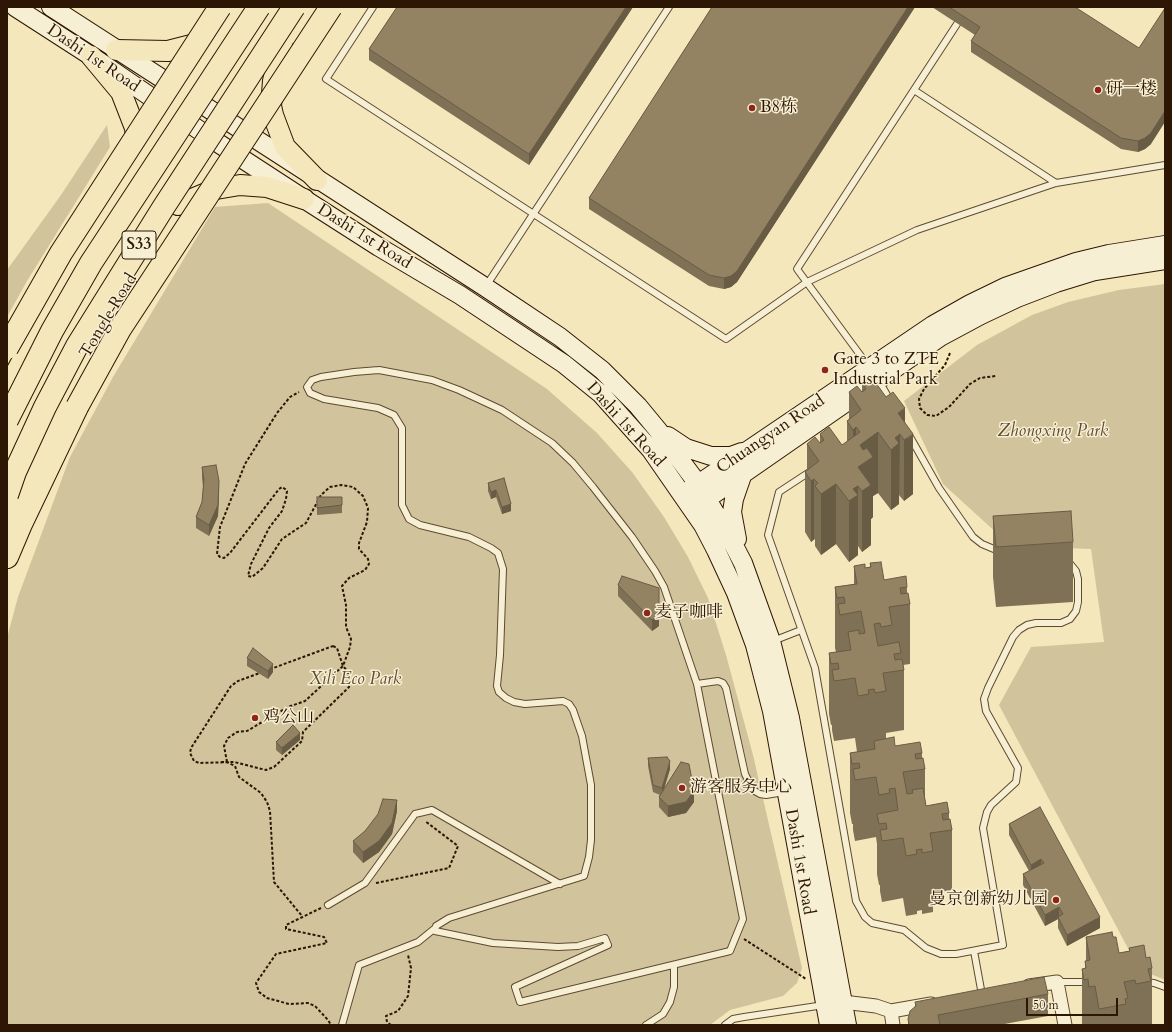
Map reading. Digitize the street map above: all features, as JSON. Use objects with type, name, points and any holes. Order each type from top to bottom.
[{"type":"highway","name":"S33","points":[[7,420],[52,331],[91,264],[259,7]]},
{"type":"highway","name":"S33","points":[[7,495],[15,472],[45,407],[77,346],[155,220],[294,7]]},
{"type":"highway","points":[[7,557],[77,407],[120,329],[331,7]]},
{"type":"highway","points":[[7,348],[61,253],[233,11]]},
{"type":"main road","name":"Dashi 1st Road","points":[[15,7],[91,56],[218,143],[379,247],[460,295],[582,377],[601,394],[643,440],[703,525],[728,573],[755,645],[772,711],[786,791],[832,1001],[847,1025]]},
{"type":"main road","name":"Dashi 1st Road","points":[[51,7],[560,337],[602,370],[638,406],[657,429],[703,491],[743,563],[771,641],[790,718],[832,1001],[829,1025]]},
{"type":"main road","name":"Tongle Road","points":[[7,540],[28,478],[54,414],[88,351],[178,205],[307,7]]},
{"type":"main road","points":[[116,50],[168,50],[185,48],[207,41],[233,11]]},
{"type":"main road","points":[[7,389],[39,329],[79,261],[186,94],[233,11]]},
{"type":"main road","points":[[282,45],[273,81],[271,106],[273,116],[285,146],[317,180]]},
{"type":"main road","points":[[91,56],[121,92],[131,113],[135,128],[137,146],[137,161],[131,180]]},
{"type":"main road","points":[[178,205],[216,188],[240,185],[267,187],[304,199]]},
{"type":"main road","name":"Chuangyan Road","points":[[703,491],[743,473],[874,373],[932,325],[1005,287],[1041,273],[1109,254],[1165,245]]},
{"type":"main road","name":"Chuangyan Road","points":[[688,502],[751,450],[874,373],[940,337],[1017,298],[1056,283],[1095,272],[1165,260]]},
{"type":"main road","points":[[657,429],[686,448],[711,456],[731,456],[751,450]]},
{"type":"main road","points":[[743,473],[734,500],[732,512],[743,563]]},
{"type":"street","points":[[1020,988],[1057,982],[1065,1025]]},
{"type":"street","points":[[967,997],[997,992]]},
{"type":"street","points":[[832,1001],[876,1006],[891,1011],[944,1001]]},
{"type":"street","points":[[891,1011],[893,1025]]},
{"type":"lane","points":[[373,7],[326,79],[726,339],[807,282],[917,230],[1056,183],[1165,165]]},
{"type":"lane","points":[[485,287],[669,7]]},
{"type":"lane","points":[[894,407],[874,373],[797,269],[957,24]]},
{"type":"lane","points":[[914,90],[1056,183]]},
{"type":"lane","points":[[342,1025],[359,965],[406,948],[418,942],[440,922],[449,918],[584,876],[589,857],[592,820],[591,784],[582,736],[573,710],[569,704],[563,701],[525,704],[514,702],[500,692],[497,678],[500,655],[502,560],[498,553],[482,543],[469,538],[420,525],[409,519],[402,505],[401,490],[403,448],[402,428],[399,421],[387,411],[324,399],[310,393],[307,387],[312,380],[354,372],[379,370],[425,378],[459,390],[491,404],[524,423],[552,443],[573,463],[632,537],[664,587],[697,684],[743,920],[730,951],[520,1002],[515,987],[608,944],[605,938],[578,946],[558,947],[493,943],[440,933],[434,929]]},
{"type":"lane","points":[[904,426],[939,488],[973,537],[992,550],[1008,553]]},
{"type":"lane","points":[[818,466],[779,492],[768,535],[815,668],[856,901],[859,910],[872,922],[904,930],[933,952],[948,955],[1003,945],[983,828],[991,805],[996,799],[1012,787],[1018,775],[1018,768],[986,711],[984,699],[985,694],[1013,637],[1019,630],[1027,625],[1036,623],[1061,623],[1070,619],[1076,611],[1078,602],[1076,571],[1071,563],[1060,558]]},
{"type":"lane","points":[[771,641],[801,630]]},
{"type":"lane","points":[[697,684],[718,681],[723,683],[726,688],[745,774],[753,790],[760,794],[766,795],[786,791]]},
{"type":"lane","points":[[328,905],[365,883],[415,814],[432,810],[560,884]]},
{"type":"lane","points":[[974,951],[982,995]]},
{"type":"lane","points":[[646,1025],[663,1014],[670,1002],[674,987],[674,964]]},
{"type":"lane","points":[[1057,982],[1094,982]]},
{"type":"lane","points":[[1139,982],[1154,983],[1165,987]]},
{"type":"lane","points":[[725,1025],[733,1019],[832,1001]]},
{"type":"path","points":[[950,353],[945,365],[924,389],[919,399],[920,408],[927,415],[936,416],[949,407],[970,384],[980,378],[996,376]]},
{"type":"path","points":[[227,762],[224,746],[228,738],[237,732],[247,730],[288,707],[305,701],[343,666],[350,647],[351,639],[346,627],[346,606],[342,586],[349,578],[365,570],[369,564],[368,559],[359,549],[360,535],[367,522],[368,508],[363,496],[352,487],[341,485],[330,487],[321,495],[306,523],[282,539],[257,574],[252,577],[248,576],[248,571],[256,551],[269,528],[282,511],[286,500],[287,491],[282,487],[230,553],[224,558],[217,554],[220,526],[245,464],[277,413],[290,397],[307,387]]},
{"type":"path","points":[[333,646],[337,648],[343,666],[348,672],[349,687],[303,732],[302,741],[274,767],[266,770],[234,762],[221,762],[199,763],[194,761],[190,753],[191,748],[231,686],[238,681],[327,647],[333,646]]},
{"type":"path","points":[[221,762],[227,762],[235,766],[239,777],[261,793],[267,802],[270,811],[274,882],[302,916]]},
{"type":"path","points":[[365,883],[374,883],[449,868],[458,846],[415,814]]},
{"type":"path","points":[[328,905],[302,916],[286,925],[286,929],[324,937],[327,943],[276,954],[256,983],[259,992],[267,998],[289,1004],[308,1003],[315,1006],[321,1011],[331,1025]]},
{"type":"path","points":[[737,935],[832,1001]]},
{"type":"path","points":[[391,1025],[387,1022],[386,1016],[398,1011],[404,1005],[411,982],[411,968],[406,948]]},
{"type":"green space","points":[[107,125],[110,147],[27,281],[7,317],[7,270],[61,195]]},
{"type":"green space","name":"Xili Eco Park","points":[[268,203],[547,389],[597,433],[632,472],[664,517],[688,557],[708,598],[726,655],[753,755],[802,968],[797,983],[783,996],[730,1010],[710,1025],[7,1025],[7,638],[18,597],[70,457],[113,377],[215,207]]},
{"type":"green space","name":"Zhongxing Park","points":[[1165,284],[1165,980],[1139,969],[999,705],[1031,647],[1104,642],[1091,549],[1011,546],[943,484],[904,401],[977,345],[1032,315],[1068,302],[1119,290]]},
{"type":"building","points":[[397,7],[626,7],[529,154],[369,49]]},
{"type":"building","name":"B8栋","points":[[712,7],[908,7],[737,271],[731,276],[724,278],[709,275],[589,198]]},
{"type":"building","name":"研一楼","points":[[949,7],[1075,7],[1139,48],[1165,8],[1165,111],[1151,133],[1145,138],[1138,141],[1121,138],[971,41],[980,27]]},
{"type":"building","points":[[871,376],[886,397],[893,392],[905,408],[898,413],[913,434],[904,440],[900,434],[895,438],[899,443],[891,450],[878,432],[860,445],[863,450],[867,448],[873,457],[858,467],[871,485],[862,491],[858,486],[853,489],[858,495],[849,501],[836,484],[821,494],[815,486],[818,483],[814,479],[811,481],[805,472],[819,461],[807,444],[815,437],[820,443],[824,440],[820,434],[829,427],[842,445],[860,432],[856,427],[853,430],[847,421],[861,410],[849,392],[857,386],[862,392],[866,389],[862,383]]},
{"type":"building","points":[[216,465],[219,481],[218,505],[209,525],[196,517],[202,502],[204,480],[202,467]]},
{"type":"building","points":[[504,478],[511,504],[502,507],[496,490],[491,492],[488,483]]},
{"type":"building","points":[[317,497],[342,497],[342,505],[317,508]]},
{"type":"building","points":[[1071,511],[1073,542],[996,547],[993,516]]},
{"type":"building","points":[[881,562],[884,580],[906,576],[907,587],[900,588],[901,594],[908,593],[910,604],[889,607],[892,625],[881,627],[880,623],[874,624],[878,646],[899,642],[901,653],[894,654],[895,660],[902,659],[904,670],[883,673],[886,691],[875,693],[874,689],[868,690],[869,694],[858,696],[855,678],[834,681],[832,670],[839,669],[838,663],[831,664],[829,653],[851,650],[848,632],[859,630],[859,634],[865,633],[861,611],[840,615],[838,604],[845,603],[844,597],[837,598],[835,587],[857,584],[854,566],[865,564],[865,568],[871,567],[870,563]]},
{"type":"building","points":[[622,576],[659,588],[659,615],[652,620],[618,585]]},
{"type":"building","points":[[253,648],[273,664],[268,671],[247,658]]},
{"type":"building","points":[[293,725],[300,733],[282,748],[276,742]]},
{"type":"building","points":[[894,737],[895,746],[920,742],[922,753],[915,754],[916,759],[923,758],[925,769],[903,772],[907,794],[913,793],[912,790],[923,788],[926,806],[947,802],[949,813],[942,814],[943,820],[950,819],[952,830],[930,833],[933,851],[922,853],[922,849],[916,850],[917,854],[906,856],[903,838],[882,841],[880,830],[887,829],[886,823],[879,824],[877,814],[898,810],[895,788],[889,789],[890,793],[879,795],[876,777],[855,780],[853,769],[860,768],[859,763],[852,764],[850,753],[875,749],[874,741]]},
{"type":"building","points":[[667,757],[670,761],[662,788],[653,785],[648,758]]},
{"type":"building","name":"游客服务中心","points":[[681,762],[689,764],[694,791],[686,802],[668,806],[659,797]]},
{"type":"building","points":[[383,799],[397,800],[392,823],[379,841],[363,852],[353,841],[365,831],[378,814]]},
{"type":"building","points":[[1040,807],[1100,917],[1067,935],[1058,917],[1063,914],[1059,907],[1045,915],[1023,874],[1044,863],[1041,859],[1031,865],[1009,824]]},
{"type":"building","points":[[1112,932],[1113,937],[1116,937],[1119,953],[1130,951],[1129,948],[1144,945],[1146,958],[1150,957],[1152,968],[1148,969],[1151,981],[1136,984],[1135,980],[1124,982],[1128,998],[1125,999],[1126,1004],[1099,1009],[1095,986],[1089,987],[1088,979],[1084,980],[1082,969],[1086,968],[1085,961],[1090,960],[1086,937]]},
{"type":"building","points":[[1044,977],[1048,994],[938,1015],[940,1025],[909,1025],[908,1019],[910,1011],[916,1006],[915,1002]]},
{"type":"place","name":"研一楼","points":[[1098,90]]},
{"type":"place","name":"B8栋","points":[[752,108]]},
{"type":"place","name":"Gate 3 to ZTE Industrial Park","points":[[825,370]]},
{"type":"place","name":"麦子咖啡","points":[[647,613]]},
{"type":"place","name":"鸡公山","points":[[255,718]]},
{"type":"place","name":"游客服务中心","points":[[682,788]]},
{"type":"place","name":"曼京创新幼儿园","points":[[1056,900]]}]
